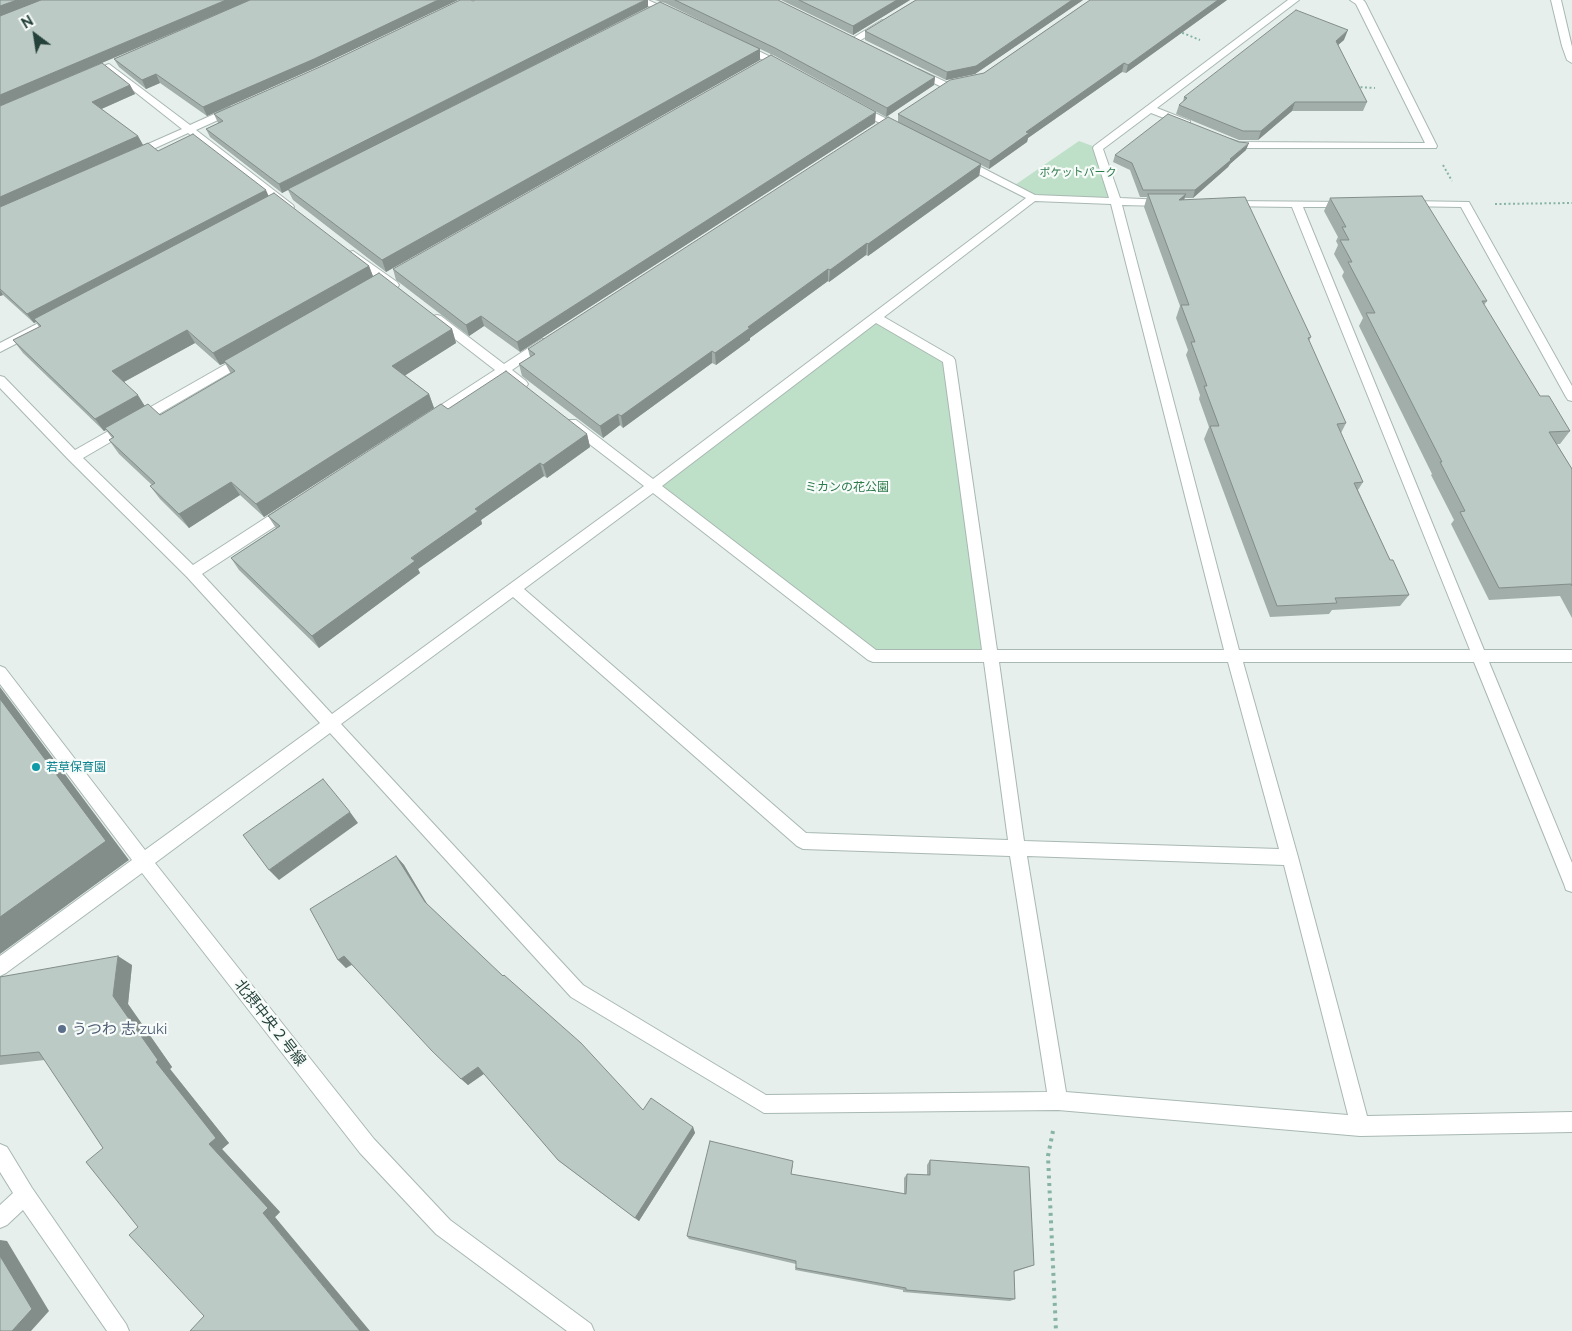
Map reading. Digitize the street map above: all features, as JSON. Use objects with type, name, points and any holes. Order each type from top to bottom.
[{"type":"street","points":[[640,0],[678,16]]},
{"type":"street","points":[[1294,0],[1098,148],[1116,202],[1234,658],[1290,857],[1360,1126]]},
{"type":"street","points":[[1220,137],[1237,144],[1432,146],[1360,2],[1355,0]]},
{"type":"street","points":[[1556,0],[1566,46],[1572,60]]},
{"type":"street","points":[[643,16],[661,8]]},
{"type":"street","points":[[853,41],[895,15]]},
{"type":"street","points":[[728,40],[796,73]]},
{"type":"street","points":[[754,69],[771,60]]},
{"type":"street","points":[[109,67],[302,217]]},
{"type":"street","points":[[912,69],[946,87]]},
{"type":"street","points":[[846,100],[912,136]]},
{"type":"street","points":[[126,157],[242,105]]},
{"type":"street","points":[[1149,108],[1193,126]]},
{"type":"street","points":[[954,157],[1033,198],[1172,203]]},
{"type":"street","points":[[0,967],[652,487],[1033,198]]},
{"type":"street","points":[[1220,204],[1356,204]]},
{"type":"street","points":[[1296,204],[1478,657],[1572,884]]},
{"type":"street","points":[[1395,204],[1465,204],[1572,397]]},
{"type":"street","points":[[340,245],[401,291]]},
{"type":"street","points":[[425,309],[535,394]]},
{"type":"street","points":[[0,348],[70,311]]},
{"type":"street","points":[[875,317],[949,360],[1017,848],[1058,1101]]},
{"type":"street","points":[[423,423],[554,338]]},
{"type":"street","points":[[74,456],[255,353]]},
{"type":"street","points":[[0,380],[192,573],[332,722],[577,991],[764,1104],[1058,1101],[1360,1126],[1572,1122]]},
{"type":"street","points":[[558,413],[873,656],[1234,658],[1572,656]]},
{"type":"street","points":[[192,573],[300,503]]},
{"type":"street","points":[[514,589],[803,841],[1290,857]]},
{"type":"street","name":"北摂中央２号線","points":[[0,672],[144,862],[367,1146],[443,1227],[584,1331]]},
{"type":"street","points":[[0,1154],[25,1195],[119,1331]]},
{"type":"street","points":[[0,1218],[25,1195]]},
{"type":"path","points":[[1172,29],[1226,51]]},
{"type":"path","points":[[1355,87],[1402,89]]},
{"type":"path","points":[[1432,146],[1465,204],[1572,203]]},
{"type":"path","points":[[1056,1331],[1048,1156],[1058,1101]]},
{"type":"green space","name":"ポケットパーク","points":[[1079,141],[1098,148],[1116,202],[1033,198],[1012,187]]},
{"type":"green space","name":"ミカンの花公園","points":[[875,317],[949,360],[990,657],[873,656],[652,487]]},
{"type":"building","points":[[0,0],[17,0],[0,6]]},
{"type":"building","points":[[41,0],[226,0],[0,95],[0,16]]},
{"type":"building","points":[[250,0],[438,0],[314,59],[203,107],[156,74],[142,80],[114,59]]},
{"type":"building","points":[[460,0],[645,0],[279,184],[206,129],[223,121],[214,114],[322,66]]},
{"type":"building","points":[[675,0],[778,0],[935,77],[887,108],[775,48]]},
{"type":"building","points":[[799,0],[897,0],[853,26]]},
{"type":"building","points":[[916,0],[1072,0],[976,66],[947,72],[865,31]]},
{"type":"building","points":[[1090,0],[1218,0],[1128,65],[1124,63],[1026,132],[1029,133],[990,161],[898,114],[950,80],[984,73]]},
{"type":"building","points":[[660,2],[760,49],[382,260],[288,189]]},
{"type":"building","points":[[1296,10],[1348,30],[1336,41],[1367,102],[1295,102],[1261,131],[1243,131],[1179,105],[1187,98],[1184,97]]},
{"type":"building","points":[[771,55],[876,112],[517,342],[481,316],[466,325],[393,269]]},
{"type":"building","points":[[102,63],[130,85],[92,102],[138,136],[0,197],[0,106]]},
{"type":"building","points":[[1168,114],[1239,142],[1249,143],[1195,190],[1143,190],[1132,163],[1115,155]]},
{"type":"building","points":[[888,117],[981,164],[868,244],[830,270],[828,269],[715,353],[712,351],[621,416],[618,414],[600,426],[519,364],[535,354],[528,349]]},
{"type":"building","points":[[193,134],[266,190],[27,314],[0,289],[0,207],[148,143],[158,151]]},
{"type":"building","points":[[274,193],[369,266],[213,353],[187,330],[112,371],[138,395],[95,419],[13,340],[41,326],[34,319]]},
{"type":"building","points":[[1148,194],[1186,194],[1179,200],[1245,197],[1311,337],[1308,338],[1346,423],[1337,424],[1363,482],[1354,483],[1390,560],[1393,560],[1409,595],[1335,598],[1337,603],[1277,606],[1210,426],[1219,426],[1204,386],[1207,386],[1191,342],[1195,342],[1181,305],[1189,305]]},
{"type":"building","points":[[1422,196],[1487,301],[1482,301],[1540,396],[1549,396],[1570,431],[1549,432],[1572,469],[1572,586],[1571,584],[1499,588],[1460,512],[1465,511],[1440,462],[1442,462],[1366,313],[1375,313],[1348,262],[1352,262],[1340,240],[1349,240],[1342,227],[1346,227],[1330,198]]},
{"type":"building","points":[[379,273],[452,329],[392,366],[429,394],[256,504],[231,482],[179,514],[150,486],[155,483],[109,440],[114,437],[105,428],[148,404],[160,415],[235,371],[224,361]]},
{"type":"building","points":[[506,371],[587,434],[543,465],[540,463],[475,509],[478,511],[411,558],[415,561],[312,636],[231,558],[280,526],[268,516],[441,404],[448,409]]},
{"type":"building","points":[[0,699],[106,841],[0,917]]},
{"type":"building","points":[[323,779],[350,812],[269,870],[243,835]]},
{"type":"building","points":[[396,856],[425,902],[503,976],[581,1043],[643,1110],[651,1098],[693,1127],[635,1218],[558,1160],[478,1067],[461,1079],[432,1051],[344,956],[338,960],[310,909]]},
{"type":"building","points":[[118,956],[113,996],[158,1060],[156,1062],[216,1138],[209,1144],[268,1208],[263,1213],[360,1331],[190,1331],[204,1316],[129,1235],[138,1227],[86,1162],[103,1148],[39,1052],[0,1056],[0,977]]},
{"type":"building","points":[[710,1141],[793,1161],[791,1174],[906,1194],[907,1174],[930,1175],[930,1160],[1029,1167],[1034,1265],[1014,1271],[1015,1299],[906,1290],[906,1288],[796,1268],[796,1261],[687,1236]]},
{"type":"building","points":[[0,1256],[32,1309],[12,1331],[0,1331]]},
{"type":"place","name":"若草保育園","points":[[36,767]]},
{"type":"place","name":"うつわ 志 zuki","points":[[62,1029]]}]
